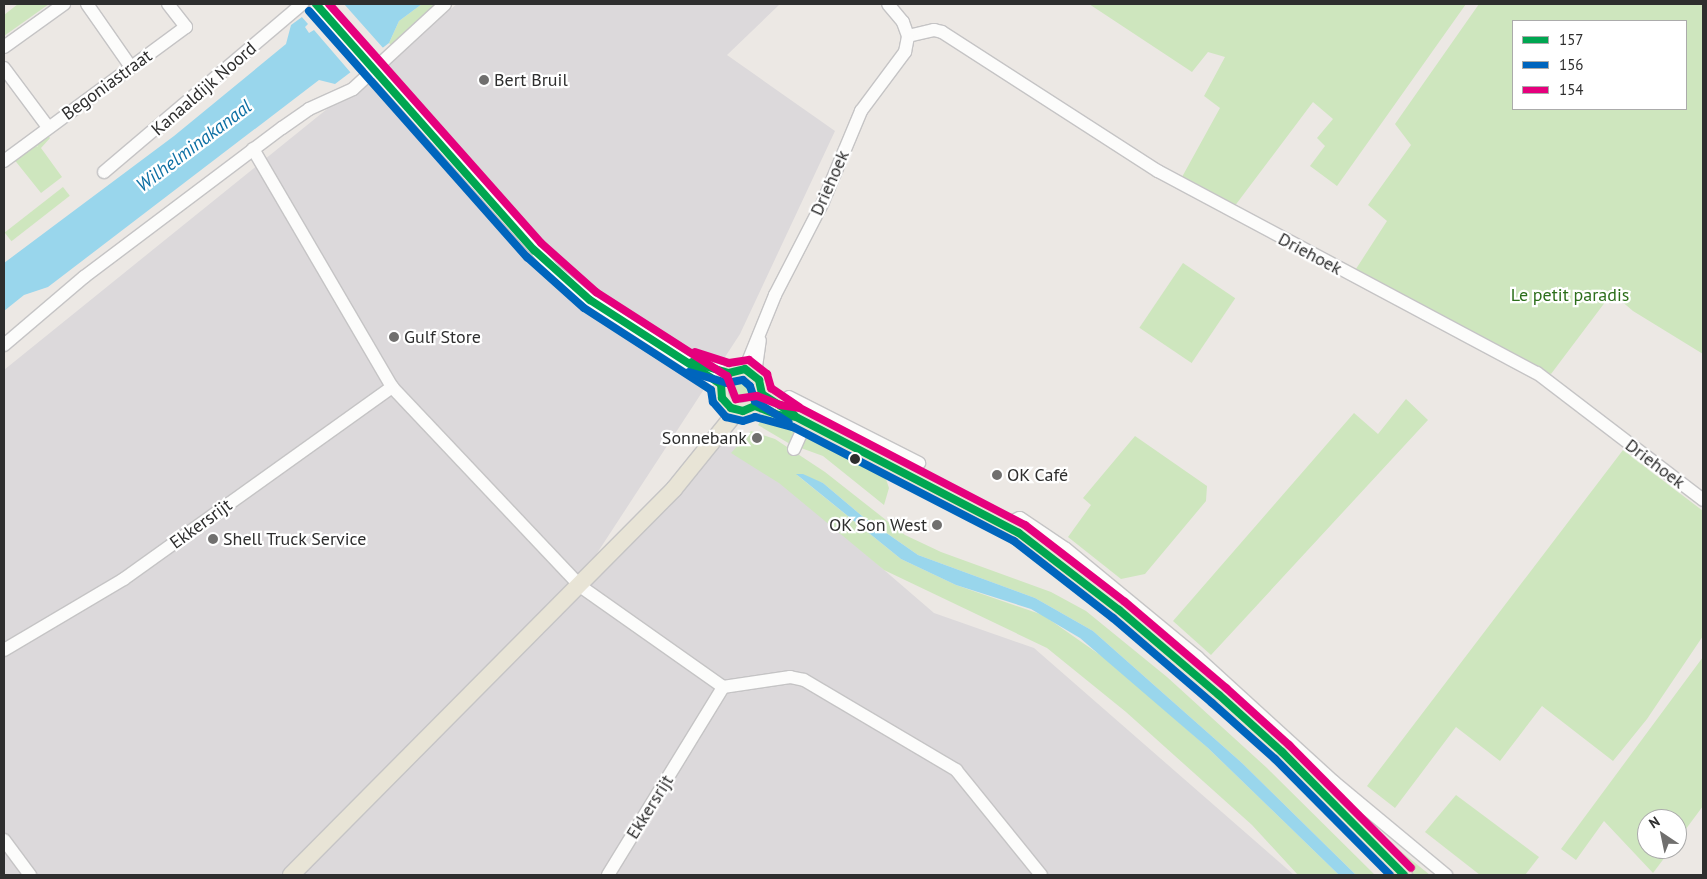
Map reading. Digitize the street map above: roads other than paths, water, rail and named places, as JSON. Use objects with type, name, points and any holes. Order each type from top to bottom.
[{"type":"main road","points":[[291,875],[580,586],[674,488],[711,442],[731,407],[725,379],[750,372],[759,380],[758,400]]},
{"type":"main road","points":[[731,407],[758,400]]},
{"type":"main road","points":[[758,400],[778,415],[801,419],[837,430],[1004,524],[1089,586],[1219,695],[1282,752],[1404,875]]},
{"type":"street","points":[[4,47],[64,4]]},
{"type":"street","points":[[87,4],[131,67]]},
{"type":"street","name":"Begoniastraat","points":[[4,161],[186,27],[168,4]]},
{"type":"street","name":"Kanaaldijk Noord","points":[[104,172],[302,4]]},
{"type":"street","points":[[316,4],[554,270],[590,300],[689,362],[700,372],[725,379]]},
{"type":"street","points":[[4,345],[84,277],[253,149],[309,108],[353,88],[370,65],[445,4]]},
{"type":"street","points":[[888,4],[903,22],[908,36]]},
{"type":"street","name":"Driehoek","points":[[750,372],[762,345],[759,335],[775,294],[823,202],[861,111],[905,52],[908,36],[934,30],[942,32],[1158,171],[1537,373],[1703,500]]},
{"type":"street","points":[[4,68],[48,127]]},
{"type":"street","points":[[253,149],[392,387],[580,586],[724,687],[790,677],[804,680],[956,770],[1041,875]]},
{"type":"street","name":"Ekkersrijt","points":[[4,650],[124,579],[392,387]]},
{"type":"street","points":[[789,397],[837,430],[919,463]]},
{"type":"street","points":[[794,449],[801,419]]},
{"type":"street","points":[[1004,524],[1020,518],[1066,549],[1197,657],[1334,782],[1446,875]]},
{"type":"street","name":"Ekkersrijt","points":[[608,875],[724,687]]},
{"type":"street","points":[[4,840],[30,875]]},
{"type":"water","name":"Wilhelminakanaal","points":[[320,4],[422,4],[399,21],[389,43],[335,84],[319,80],[48,287],[24,295],[4,311],[4,263],[174,136],[286,44],[291,25]]},
{"type":"water","points":[[796,474],[803,474],[823,483],[862,516],[918,555],[1035,598],[1093,631],[1242,763],[1356,875],[1339,875],[1208,748],[1080,638],[1031,609],[956,585],[901,559]]},
{"type":"place","name":"Bert Bruil","points":[[484,80]]},
{"type":"place","name":"Gulf Store","points":[[394,337]]},
{"type":"place","name":"Sonnebank","points":[[757,438]]},
{"type":"place","name":"OK Café","points":[[997,475]]},
{"type":"place","name":"OK Son West","points":[[937,525]]},
{"type":"place","name":"Shell Truck Service","points":[[213,539]]},
{"type":"park label","name":"Le petit paradis","points":[[1570,295]]}]
